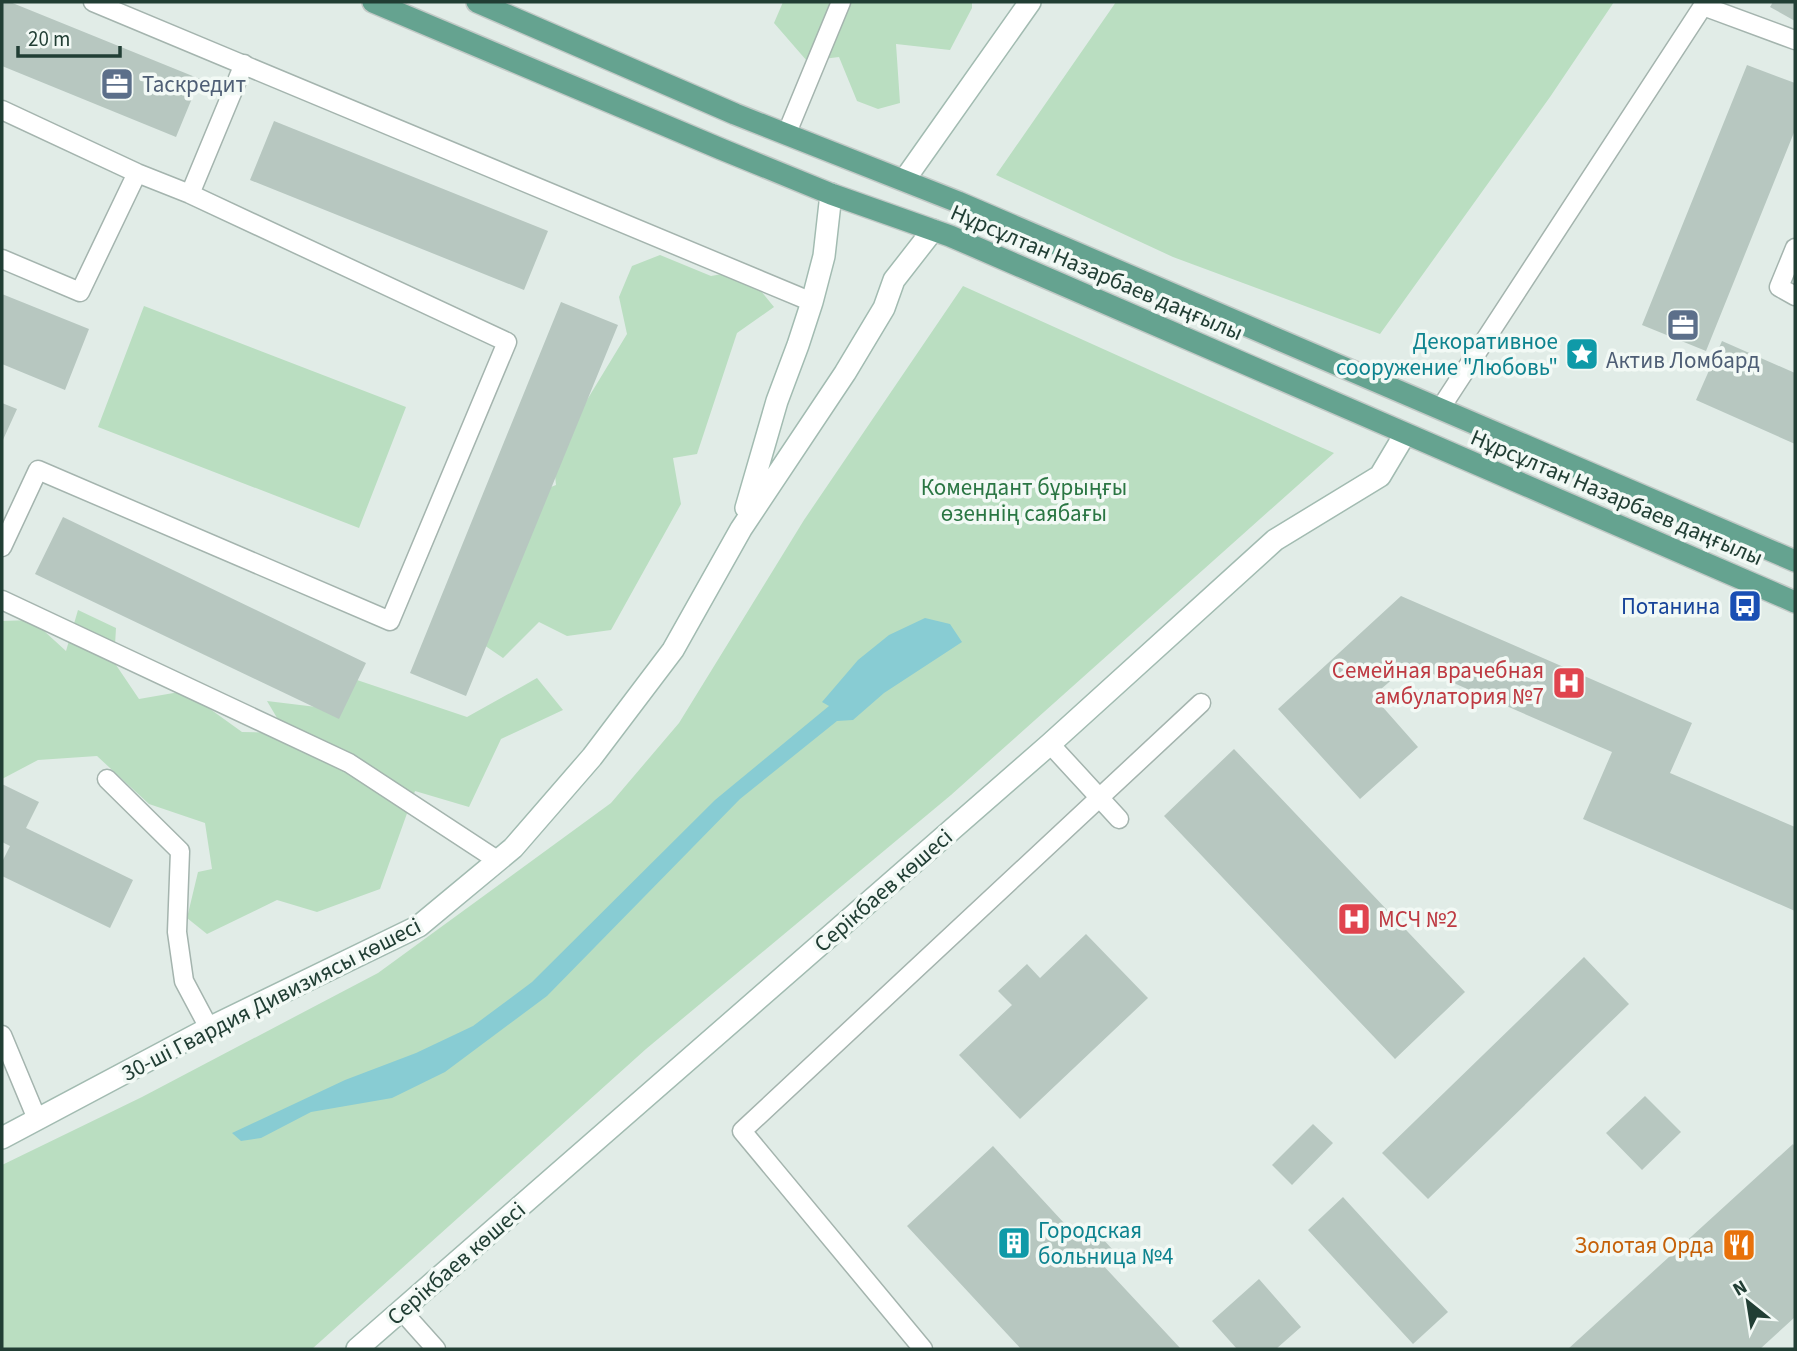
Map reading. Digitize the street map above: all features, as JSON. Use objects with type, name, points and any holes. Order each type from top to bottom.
[{"type":"main road","name":"Нұрсұлтан Назарбаев даңғылы","points":[[373,2],[831,194],[942,233],[1795,602]]},
{"type":"main road","name":"Нұрсұлтан Назарбаев даңғылы","points":[[477,2],[786,135],[905,179],[1795,561]]},
{"type":"street","points":[[905,179],[1030,2]]},
{"type":"street","points":[[741,529],[777,401],[812,302],[824,256],[831,194]]},
{"type":"street","points":[[741,529],[845,373],[884,308],[894,280],[942,233]]},
{"type":"street","name":"Серікбаев көшесі","points":[[357,1349],[1050,744],[1275,540],[1380,476],[1405,434]]},
{"type":"street","name":"30-ші Гвардия Дивизиясы көшесі","points":[[2,1138],[209,1028],[419,926],[513,848],[592,757],[673,650],[741,529]]},
{"type":"lane","points":[[93,2],[812,302]]},
{"type":"lane","points":[[786,135],[841,2]]},
{"type":"lane","points":[[1440,409],[1704,4],[1795,40]]},
{"type":"lane","points":[[190,194],[244,64]]},
{"type":"lane","points":[[2,110],[137,173],[190,194],[507,342],[390,621],[38,470],[2,547]]},
{"type":"lane","points":[[2,259],[80,292],[137,173]]},
{"type":"lane","points":[[1795,248],[1779,288],[1795,296]]},
{"type":"lane","points":[[2,600],[349,763],[497,860]]},
{"type":"lane","points":[[923,1349],[743,1131],[1201,703]]},
{"type":"lane","points":[[1050,744],[1119,819]]},
{"type":"lane","points":[[107,779],[180,851],[177,932],[184,981],[209,1028]]},
{"type":"lane","points":[[2,1035],[37,1119]]},
{"type":"lane","points":[[402,1311],[436,1349]]},
{"type":"green space","points":[[783,2],[972,2],[972,8],[950,50],[896,44],[900,103],[878,109],[857,101],[839,57],[807,61],[774,23]]},
{"type":"green space","points":[[1116,2],[1614,2],[1550,97],[1380,334],[1173,257],[996,175]]},
{"type":"green space","points":[[660,255],[711,276],[744,270],[774,307],[737,333],[697,454],[673,458],[681,504],[611,630],[567,636],[539,622],[503,658],[484,645],[531,495],[556,485],[553,456],[627,334],[619,297],[632,266]]},
{"type":"green space","name":"Комендант бұрыңғы өзеннің саябағы","points":[[963,286],[1334,453],[951,795],[646,1049],[312,1349],[2,1349],[2,1165],[142,1097],[378,973],[611,803],[679,723],[804,520]]},
{"type":"green space","points":[[144,306],[406,407],[359,528],[98,427]]},
{"type":"green space","points":[[78,610],[116,628],[114,662],[139,699],[185,691],[242,732],[286,733],[267,701],[341,710],[357,680],[467,717],[537,678],[563,710],[501,739],[469,807],[415,791],[380,889],[317,912],[277,900],[207,934],[187,918],[198,872],[212,869],[205,823],[149,804],[97,756],[38,760],[2,779],[2,621],[32,620],[66,651]]},
{"type":"water","points":[[925,618],[950,624],[962,642],[884,693],[853,720],[837,721],[740,799],[547,996],[445,1072],[392,1098],[311,1112],[261,1138],[241,1141],[232,1133],[345,1080],[416,1053],[473,1026],[532,982],[715,800],[829,706],[822,702],[858,660],[889,635]]},
{"type":"building","points":[[2,2],[10,2],[200,79],[176,137],[2,66]]},
{"type":"building","points":[[1773,2],[1795,2],[1795,21],[1770,7]]},
{"type":"building","points":[[1747,65],[1795,83],[1795,130],[1706,351],[1642,325]]},
{"type":"building","points":[[274,121],[548,231],[524,290],[250,180]]},
{"type":"building","points":[[2,294],[89,329],[65,390],[2,364]]},
{"type":"building","points":[[561,302],[618,325],[466,696],[410,673]]},
{"type":"building","points":[[1722,341],[1795,373],[1795,444],[1696,400]]},
{"type":"building","points":[[2,403],[17,409],[2,442]]},
{"type":"building","points":[[63,517],[366,663],[339,719],[35,574]]},
{"type":"building","points":[[1401,596],[1692,723],[1670,773],[1795,827],[1795,911],[1583,819],[1612,752],[1410,664],[1373,696],[1418,747],[1360,799],[1278,709]]},
{"type":"building","points":[[1234,749],[1465,992],[1395,1059],[1164,816]]},
{"type":"building","points":[[2,784],[39,802],[26,828],[133,880],[110,928],[2,876],[2,862],[10,846],[2,842]]},
{"type":"building","points":[[1086,934],[1148,998],[1020,1119],[959,1055],[1012,1005],[998,991],[1027,964],[1040,978]]},
{"type":"building","points":[[1584,957],[1629,1004],[1428,1199],[1382,1153]]},
{"type":"building","points":[[1645,1096],[1681,1132],[1642,1170],[1606,1133]]},
{"type":"building","points":[[1313,1124],[1333,1143],[1292,1185],[1272,1165]]},
{"type":"building","name":"Золотая Орда","points":[[1793,1144],[1795,1317],[1760,1349],[1568,1349]]},
{"type":"building","name":"Городская больница №4","points":[[993,1146],[1076,1236],[1089,1224],[1113,1250],[1100,1262],[1181,1349],[1021,1349],[907,1226]]},
{"type":"building","points":[[1343,1197],[1448,1312],[1413,1344],[1308,1230]]},
{"type":"building","points":[[1259,1279],[1301,1327],[1276,1349],[1237,1349],[1212,1321]]},
{"type":"place","name":"Таскредит","points":[[117,84]]},
{"type":"place","name":"Актив Ломбард","points":[[1683,325]]},
{"type":"place","name":"Декоративное сооружение \"Любовь\"","points":[[1582,354]]},
{"type":"place","name":"Потанина","points":[[1745,606]]},
{"type":"place","name":"Семейная врачебная амбулатория №7","points":[[1569,683]]},
{"type":"place","name":"МСЧ №2","points":[[1354,919]]},
{"type":"place","name":"Городская больница №4","points":[[1014,1243]]},
{"type":"place","name":"Золотая Орда","points":[[1739,1245]]}]
